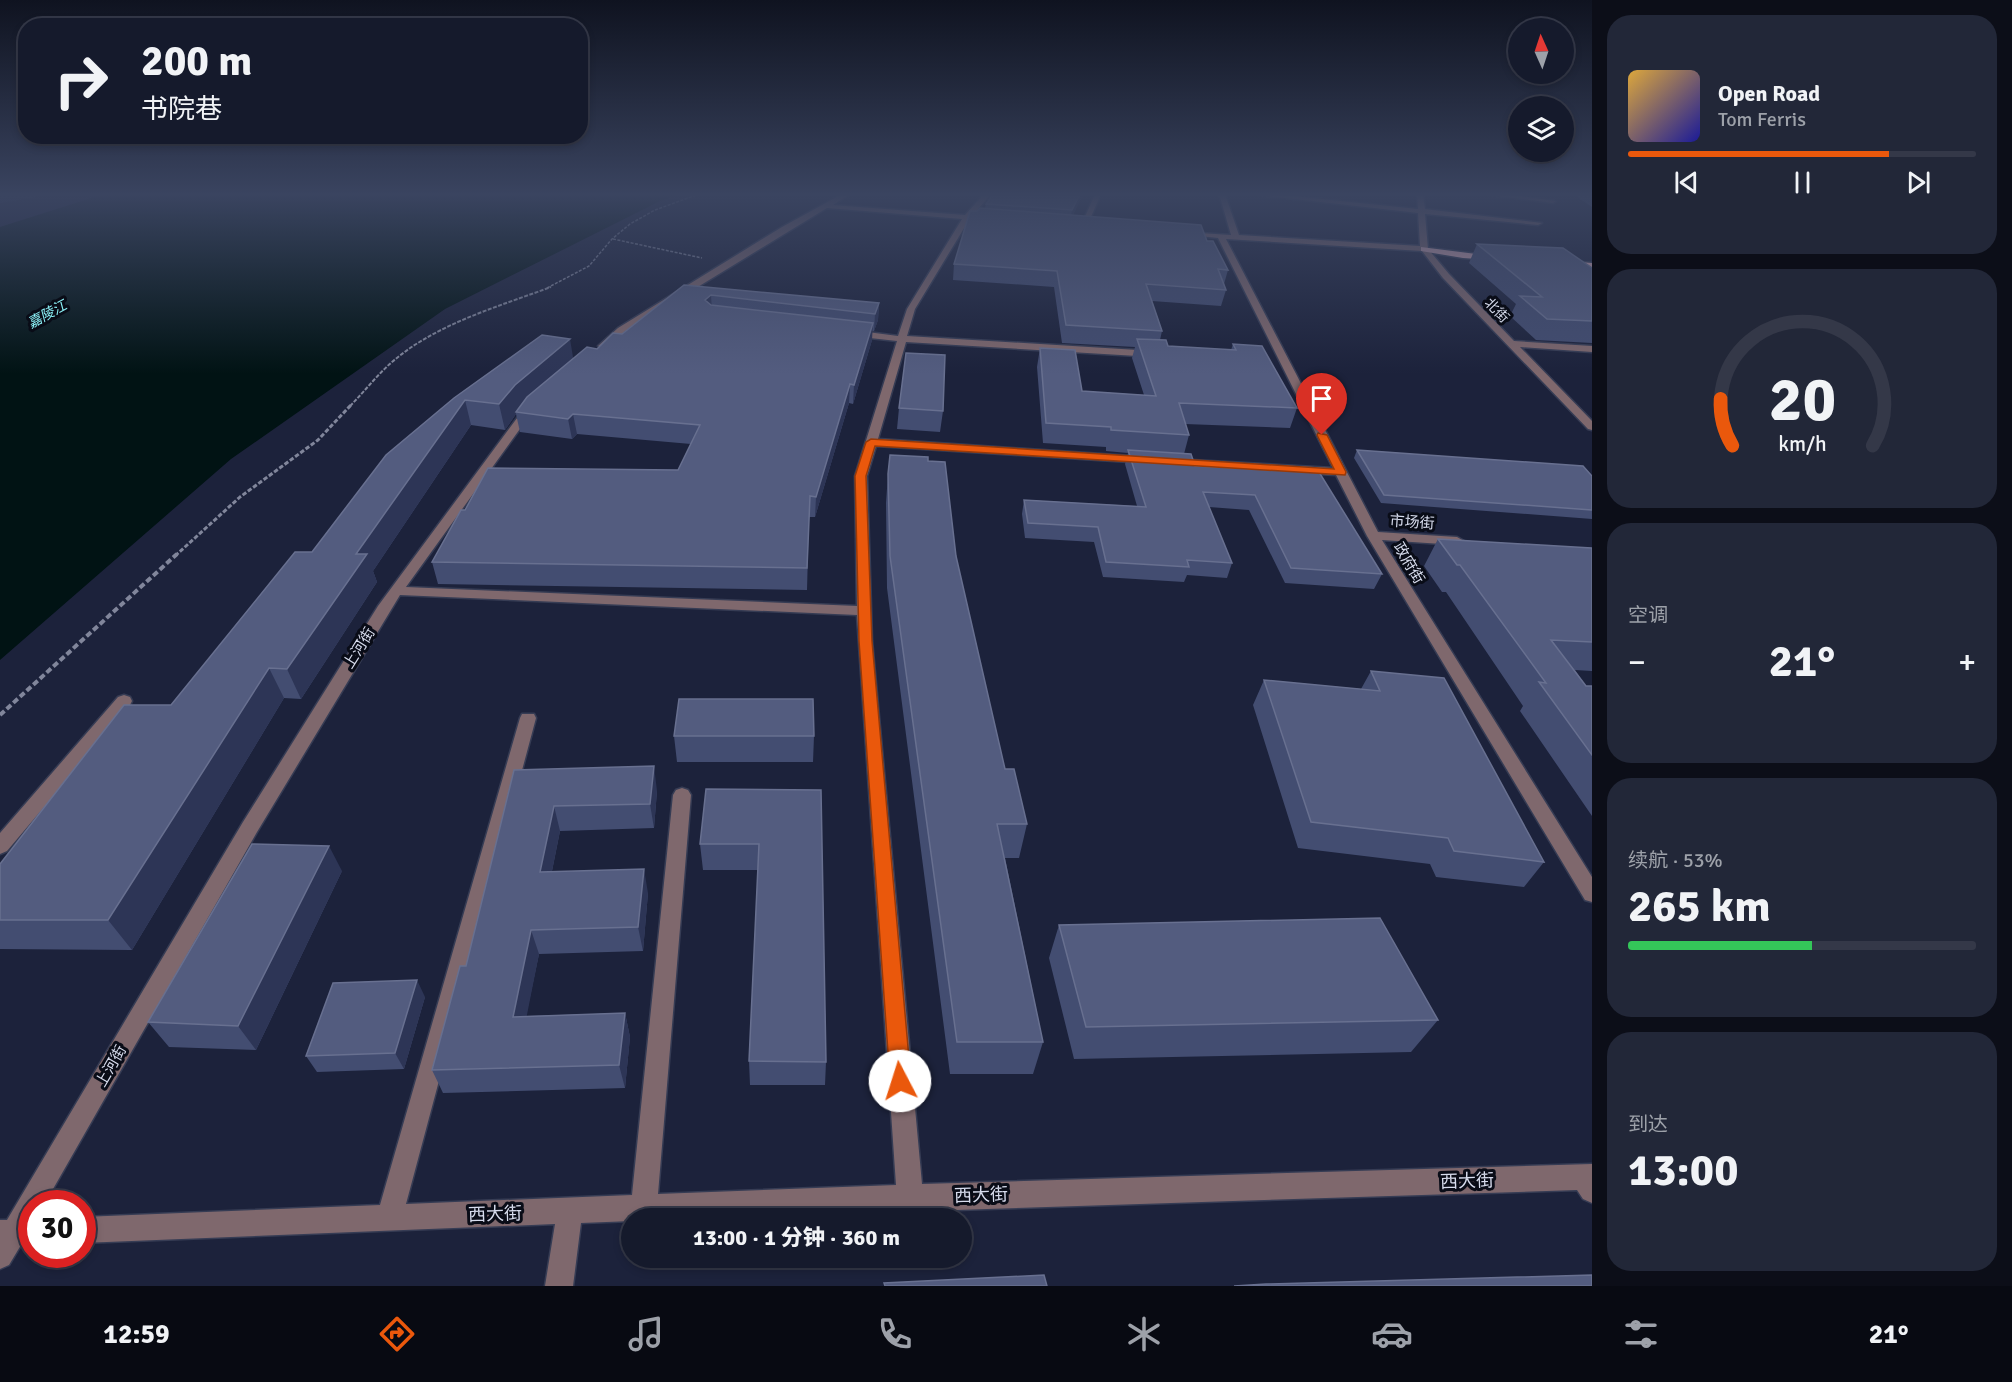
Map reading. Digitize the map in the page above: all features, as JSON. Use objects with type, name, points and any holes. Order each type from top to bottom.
[{"type":"main road","points":[[1452,254],[1499,256]]},
{"type":"main road","points":[[1592,260],[1557,260],[1592,265]]},
{"type":"street","points":[[595,352],[621,330],[745,254]]},
{"type":"street","points":[[910,1197],[864,611],[861,476],[911,309],[948,254]]},
{"type":"street","name":"政府街","points":[[1229,254],[1278,361],[1341,472],[1373,536],[1592,894]]},
{"type":"street","name":"北街","points":[[1428,254],[1446,276],[1592,427]]},
{"type":"street","points":[[836,332],[903,339],[1165,354]]},
{"type":"street","points":[[1512,344],[1592,349]]},
{"type":"street","name":"上河街","points":[[0,1256],[249,827],[396,591],[525,413],[542,398]]},
{"type":"street","points":[[871,442],[1341,472]]},
{"type":"street","name":"市场街","points":[[1373,536],[1465,542]]},
{"type":"street","points":[[396,591],[864,611]]},
{"type":"street","points":[[0,846],[124,701]]},
{"type":"street","points":[[389,1218],[528,718]]},
{"type":"street","points":[[644,1208],[682,795]]},
{"type":"street","name":"西大街","points":[[644,1208],[910,1197],[1589,1182]]},
{"type":"street","name":"西大街","points":[[96,1229],[621,1209]]},
{"type":"street","points":[[559,1286],[570,1211]]},
{"type":"path","points":[[0,715],[240,497],[318,440],[392,362],[424,340],[459,322],[558,284],[589,266],[599,254]]},
{"type":"path","points":[[682,254],[728,264]]},
{"type":"water","name":"嘉陵江","points":[[0,254],[554,254],[445,309],[231,459],[0,660]]},
{"type":"building","points":[[957,254],[1220,254],[1228,270],[1218,269],[1226,290],[1146,284],[1162,331],[1066,325],[1057,271],[954,264]]},
{"type":"building","points":[[1489,254],[1572,254],[1592,268],[1592,321],[1547,319],[1520,296],[1542,297]]},
{"type":"building","points":[[684,285],[879,303],[875,314],[711,295],[705,300],[711,305],[873,323],[854,385],[850,384],[816,497],[810,496],[807,568],[432,562],[488,468],[678,470],[700,425],[573,414],[568,419],[516,412],[527,397],[587,347],[597,349],[613,333],[622,334]]},
{"type":"building","points":[[542,335],[570,339],[515,385],[499,404],[465,400],[356,554],[367,554],[287,669],[269,668],[108,920],[0,920],[0,864],[124,705],[171,705],[295,552],[312,552],[386,455],[454,398]]},
{"type":"building","points":[[1137,339],[1166,340],[1168,346],[1236,350],[1233,344],[1262,346],[1297,408],[1179,403],[1189,435],[1046,423],[1040,348],[1075,350],[1082,391],[1156,396]]},
{"type":"building","points":[[906,353],[945,355],[943,411],[899,408]]},
{"type":"building","points":[[1128,450],[1191,454],[1195,466],[1319,472],[1382,574],[1291,568],[1255,495],[1203,492],[1232,563],[1187,560],[1189,567],[1106,562],[1098,527],[1028,523],[1024,500],[1146,507]]},
{"type":"building","points":[[1357,450],[1583,466],[1592,476],[1592,510],[1384,495]]},
{"type":"building","points":[[890,455],[928,457],[928,461],[945,462],[956,556],[1005,769],[1014,769],[1027,824],[997,824],[1043,1042],[957,1042],[890,556],[888,474]]},
{"type":"building","points":[[1438,539],[1592,548],[1592,642],[1551,640],[1586,686],[1592,686],[1592,755],[1539,682],[1546,683],[1460,565],[1457,565]]},
{"type":"building","points":[[1371,671],[1444,678],[1544,862],[1454,851],[1448,838],[1311,822],[1264,680],[1380,691]]},
{"type":"building","points":[[679,699],[813,699],[814,736],[674,736]]},
{"type":"building","points":[[654,766],[650,804],[554,806],[540,872],[644,869],[638,927],[531,930],[513,1017],[625,1013],[619,1065],[432,1070],[460,966],[466,966],[514,770]]},
{"type":"building","points":[[706,789],[821,790],[826,1062],[749,1061],[759,844],[700,844]]},
{"type":"building","points":[[252,844],[329,846],[238,1026],[148,1022]]},
{"type":"building","points":[[1380,918],[1438,1020],[1086,1027],[1059,925]]},
{"type":"building","points":[[417,980],[395,1053],[306,1056],[333,983]]},
{"type":"building","points":[[1044,1275],[1047,1286],[885,1286],[884,1283]]},
{"type":"building","points":[[1592,1275],[1592,1286],[1234,1286],[1266,1284]]},
{"type":"route","points":[[900,1081],[865,641],[861,476],[871,442],[1341,472],[1322,435]]}]
